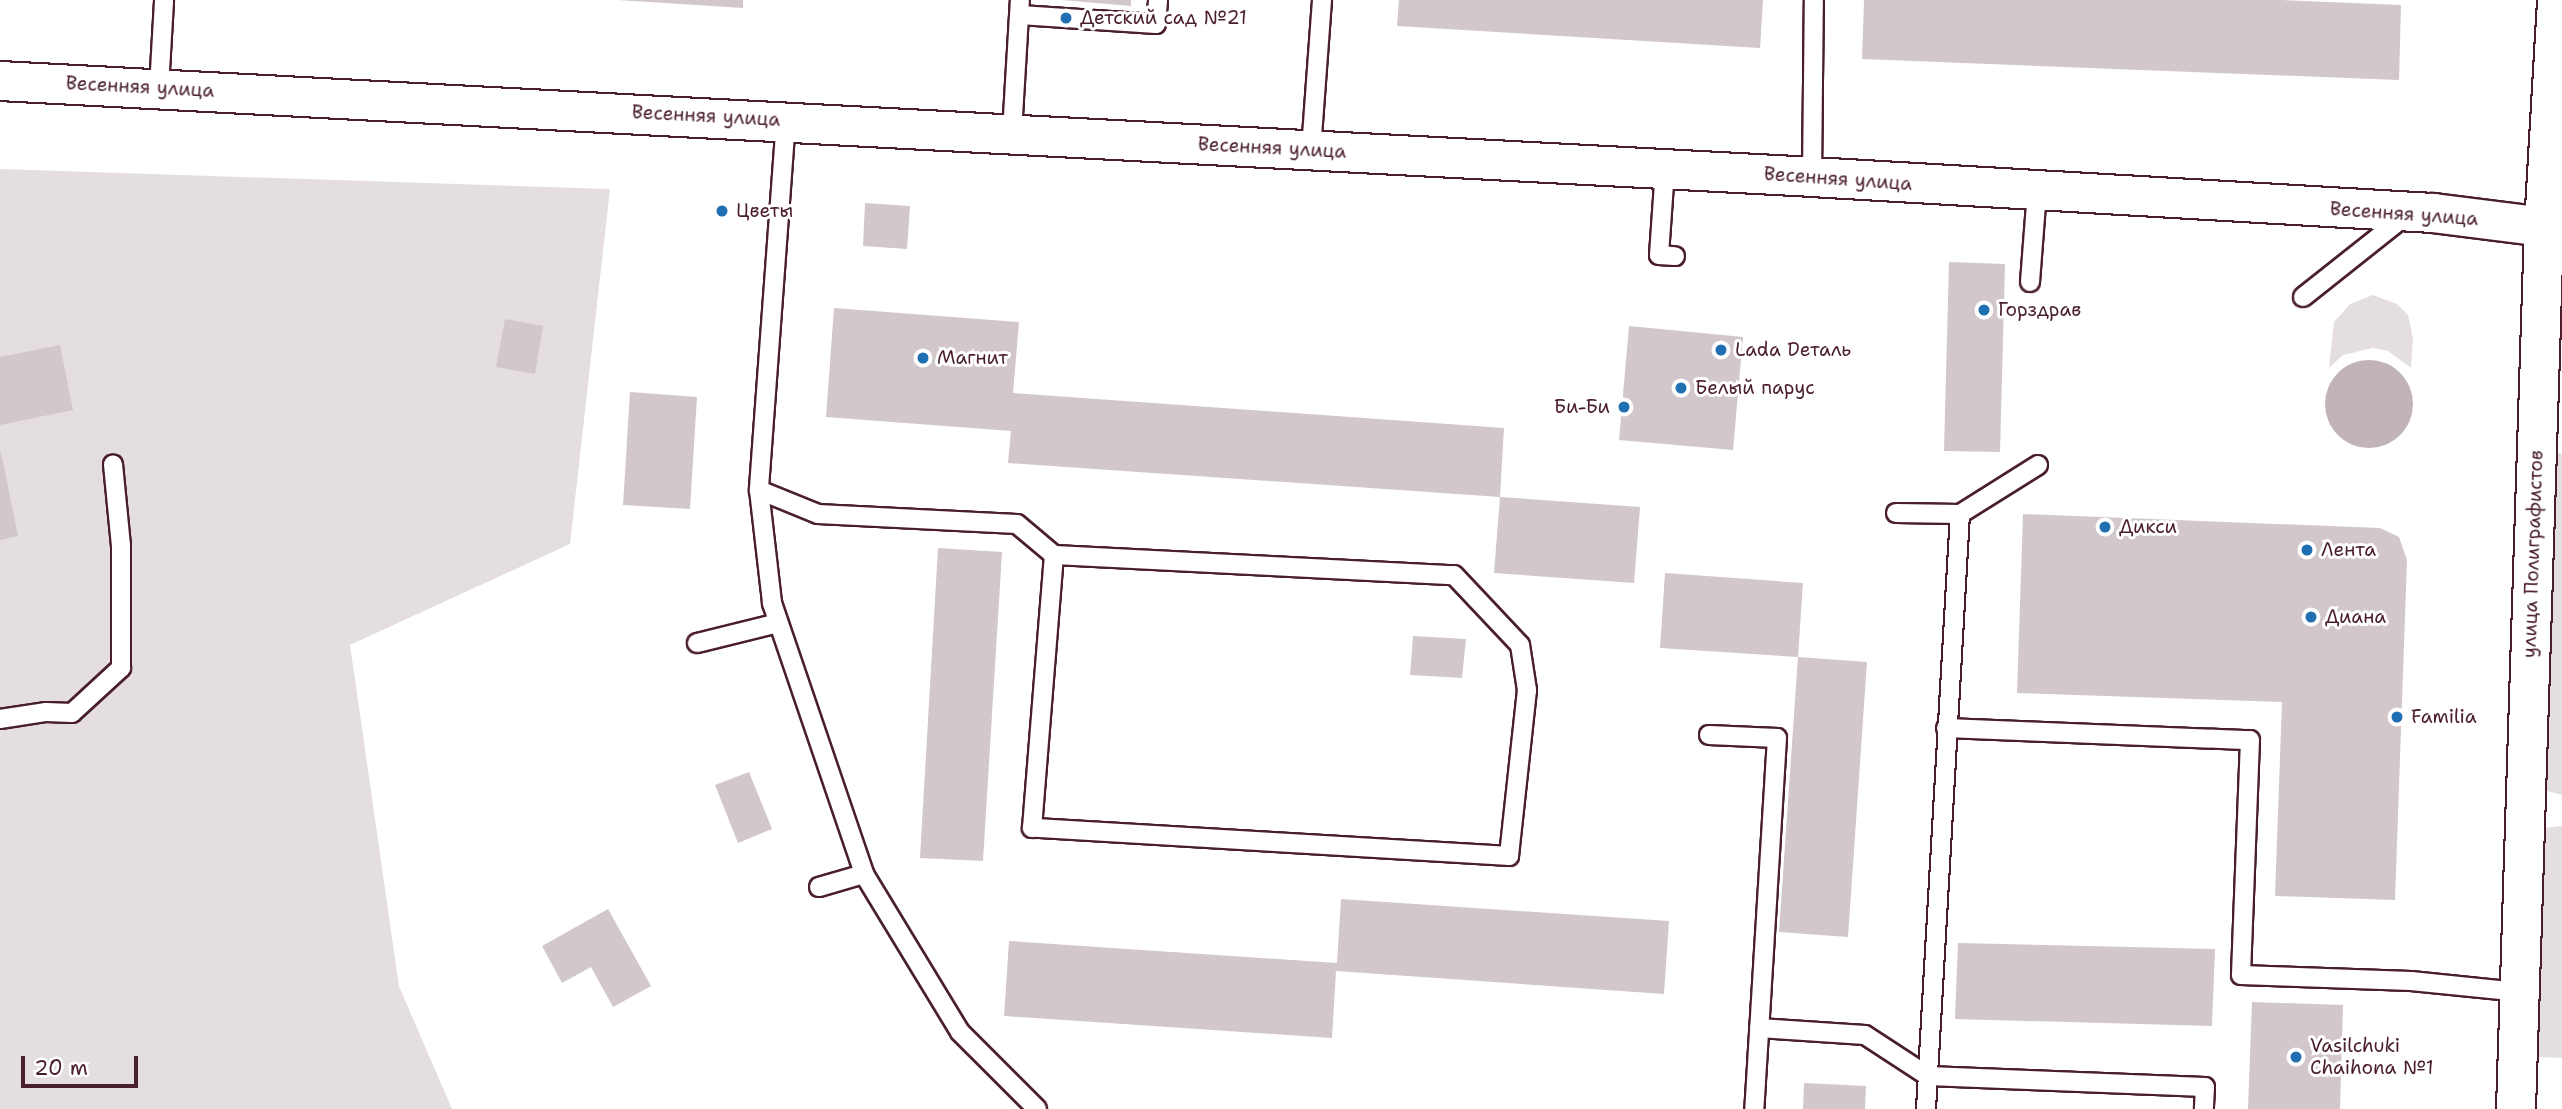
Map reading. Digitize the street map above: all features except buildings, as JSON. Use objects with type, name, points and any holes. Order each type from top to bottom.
[{"type":"street","name":"улица Полиграфистов","points":[[2516,1109],[2544,228],[2557,0]]},
{"type":"street","name":"Весенняя улица","points":[[0,81],[786,120],[1812,177],[2409,212],[2544,228]]},
{"type":"lane","points":[[159,88],[164,0]]},
{"type":"lane","points":[[1012,133],[1020,7],[1156,24],[1158,0]]},
{"type":"lane","points":[[1311,150],[1322,0]]},
{"type":"lane","points":[[1812,177],[1814,0]]},
{"type":"lane","points":[[786,120],[759,490],[778,623],[864,874],[960,1032],[1037,1109]]},
{"type":"lane","points":[[1665,169],[1659,255],[1675,256]]},
{"type":"lane","points":[[2030,282],[2037,191]]},
{"type":"lane","points":[[2303,297],[2409,212]]},
{"type":"lane","points":[[0,719],[46,712],[72,713],[121,668],[121,547],[113,464]]},
{"type":"lane","points":[[1896,513],[1961,514],[2038,466]]},
{"type":"lane","points":[[759,490],[818,514],[1017,524],[1054,555],[1454,575],[1520,645],[1527,690],[1509,856],[1032,828],[1054,555]]},
{"type":"lane","points":[[1926,1109],[1946,728],[1961,514]]},
{"type":"lane","points":[[697,643],[778,623]]},
{"type":"lane","points":[[1946,728],[2250,740],[2241,975],[2411,981],[2520,992]]},
{"type":"lane","points":[[1709,735],[1777,738],[1754,1109]]},
{"type":"lane","points":[[819,887],[864,874]]},
{"type":"lane","points":[[1759,1028],[1865,1035],[1928,1076],[2205,1087],[2204,1109]]},
{"type":"shaded area","points":[[0,169],[610,189],[570,544],[350,645],[399,986],[452,1109],[0,1109]]},
{"type":"shaded area","points":[[2373,295],[2397,304],[2408,315],[2413,339],[2411,368],[2388,351],[2373,348],[2343,355],[2329,368],[2334,322],[2350,304]]},
{"type":"shaded area","points":[[2369,360],[2386,364],[2400,373],[2409,387],[2413,404],[2409,421],[2400,435],[2386,444],[2369,448],[2352,444],[2338,435],[2329,421],[2325,404],[2329,387],[2338,373],[2352,364]]},
{"type":"shaded area","points":[[2549,449],[2562,454],[2562,795],[2533,787]]},
{"type":"shaded area","points":[[2562,826],[2562,1058],[2519,1056],[2543,828]]},
{"type":"place","name":"Детский сад №21","points":[[1066,18]]},
{"type":"place","name":"Цветы","points":[[722,211]]},
{"type":"place","name":"Горздрав","points":[[1984,310]]},
{"type":"place","name":"Lada Dеталь","points":[[1721,350]]},
{"type":"place","name":"Магнит","points":[[923,358]]},
{"type":"place","name":"Белый парус","points":[[1681,388]]},
{"type":"place","name":"Би-Би","points":[[1624,407]]},
{"type":"place","name":"Дикси","points":[[2105,527]]},
{"type":"place","name":"Лента","points":[[2307,550]]},
{"type":"place","name":"Диана","points":[[2311,617]]},
{"type":"place","name":"Familia","points":[[2397,717]]},
{"type":"place","name":"Vasilchuki Chaihona №1","points":[[2296,1057]]}]
